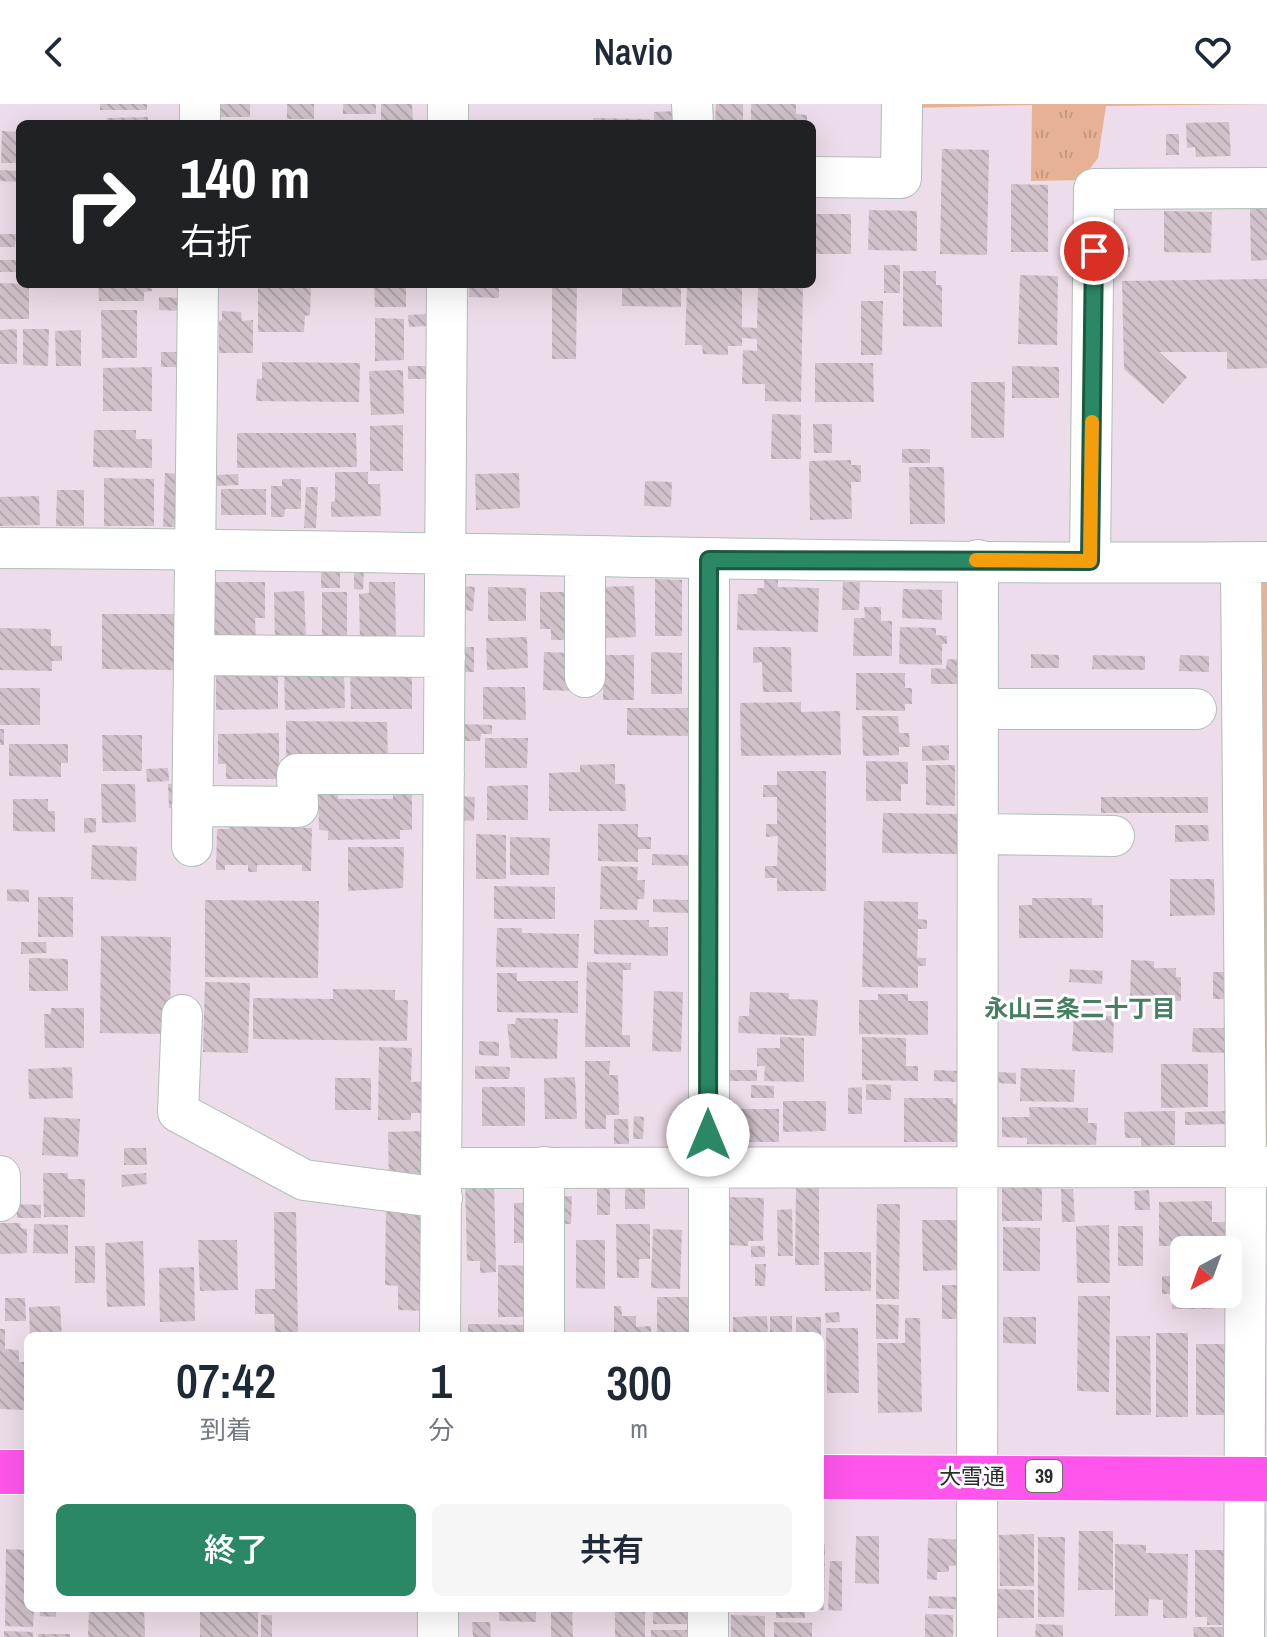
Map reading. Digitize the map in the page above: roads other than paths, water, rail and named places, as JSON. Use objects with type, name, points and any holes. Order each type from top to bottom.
[{"type":"highway","points":[[0,1472],[24,1472]]},
{"type":"highway","name":"大雪通","points":[[824,1477],[980,1475],[1256,1479]]},
{"type":"street","points":[[816,177],[901,178],[902,104]]},
{"type":"street","points":[[1090,561],[1094,189],[1267,188]]},
{"type":"street","points":[[192,846],[198,288]]},
{"type":"street","points":[[440,1332],[447,288]]},
{"type":"street","points":[[0,548],[709,560],[1254,562],[1256,1479],[1244,1637]]},
{"type":"street","points":[[585,557],[585,677]]},
{"type":"street","points":[[709,560],[709,1332]]},
{"type":"street","points":[[977,1637],[980,1475],[978,560]]},
{"type":"street","points":[[195,655],[445,657]]},
{"type":"street","points":[[978,709],[1196,709]]},
{"type":"street","points":[[192,806],[298,807],[297,774],[444,774]]},
{"type":"street","points":[[978,834],[1114,836]]},
{"type":"street","points":[[182,1015],[178,1112],[304,1180],[442,1183],[544,1167],[1257,1167]]},
{"type":"street","points":[[544,1167],[544,1332]]},
{"type":"street","points":[[0,1176],[0,1201]]},
{"type":"street","points":[[438,1612],[438,1637]]},
{"type":"street","points":[[708,1612],[708,1637]]},
{"type":"district","name":"永山三条二十丁目","points":[[1080,1009]]}]
